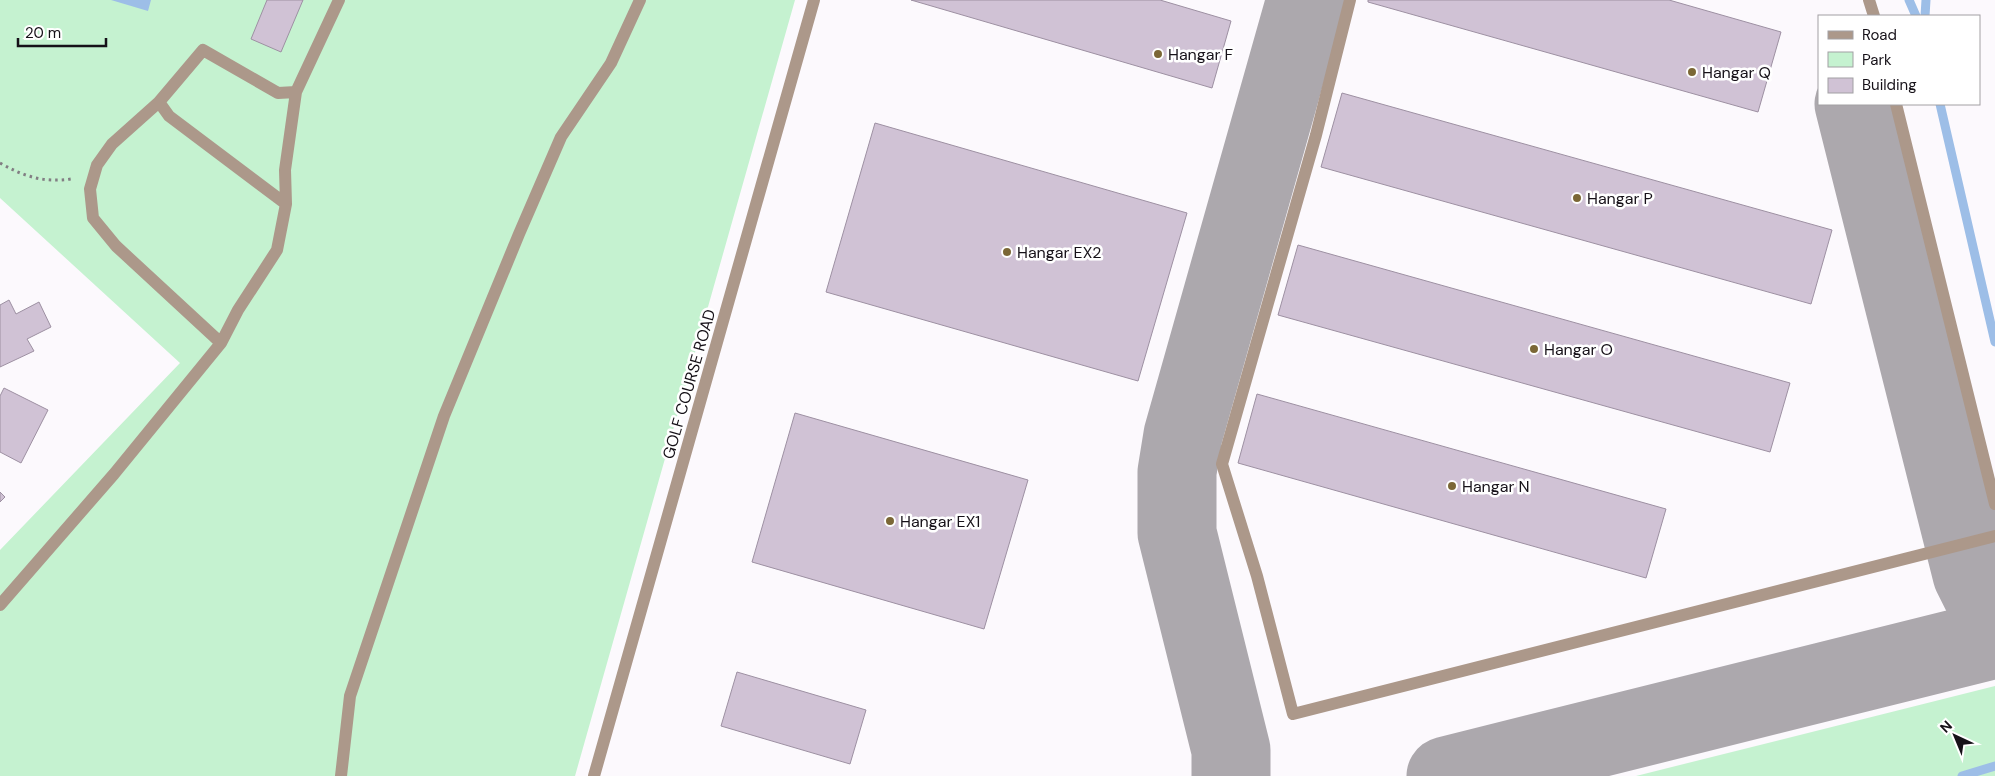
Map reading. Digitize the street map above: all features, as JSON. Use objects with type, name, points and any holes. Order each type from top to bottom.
[{"type":"street","points":[[0,605],[114,474],[220,344],[238,310],[277,250],[286,204],[285,170],[296,92],[339,0]]},
{"type":"street","points":[[341,776],[350,696],[444,416],[561,137],[610,63],[640,0]]},
{"type":"street","name":"GOLF COURSE ROAD","points":[[594,776],[814,0]]},
{"type":"street","points":[[1350,0],[1316,135],[1222,464],[1257,576],[1293,714],[1995,536]]},
{"type":"street","points":[[1869,0],[1874,15]]},
{"type":"street","points":[[220,344],[116,246],[93,218],[90,189],[97,165],[112,144],[159,102],[202,50],[278,93],[296,92]]},
{"type":"street","points":[[159,102],[169,116],[286,204]]},
{"type":"street","points":[[1896,105],[1995,504]]},
{"type":"path","points":[[0,163],[25,176],[60,181],[94,176]]},
{"type":"green space","points":[[0,0],[795,0],[575,776],[0,776],[0,550],[180,363],[0,198]]},
{"type":"green space","points":[[1995,686],[1995,776],[1636,776]]},
{"type":"water","points":[[111,0],[151,0],[148,11]]},
{"type":"building","points":[[267,0],[303,0],[281,52],[251,39]]},
{"type":"building","name":"Hangar F","points":[[911,0],[1160,0],[1231,21],[1212,88]]},
{"type":"building","name":"Hangar Q","points":[[1368,0],[1669,0],[1781,32],[1758,112],[1368,2]]},
{"type":"building","name":"Hangar P","points":[[1342,93],[1832,230],[1811,304],[1321,167]]},
{"type":"building","name":"Hangar EX2","points":[[875,123],[1187,213],[1138,381],[826,292]]},
{"type":"building","name":"Hangar O","points":[[1298,245],[1790,383],[1770,452],[1278,315]]},
{"type":"building","points":[[9,300],[16,314],[39,302],[51,327],[27,339],[34,351],[0,367],[0,305]]},
{"type":"building","points":[[4,388],[48,410],[21,463],[0,452],[0,396]]},
{"type":"building","name":"Hangar N","points":[[1257,394],[1666,509],[1646,578],[1238,463]]},
{"type":"building","name":"Hangar EX1","points":[[795,413],[1028,480],[984,629],[752,562]]},
{"type":"building","points":[[0,492],[5,497],[0,502]]},
{"type":"building","points":[[737,672],[866,710],[850,764],[721,726]]},
{"type":"waterway","points":[[1909,0],[1916,15]]},
{"type":"waterway","points":[[1925,15],[1926,0]]},
{"type":"waterway","points":[[1940,105],[1995,342]]},
{"type":"waterway","points":[[1962,776],[1995,766]]},
{"type":"taxiway","points":[[1231,776],[1231,750],[1177,533],[1177,472],[1183,435],[1306,0]]},
{"type":"taxiway","points":[[1854,105],[1972,574],[1981,592],[1995,608]]},
{"type":"taxiway","points":[[1446,776],[1995,639]]},
{"type":"place","name":"Hangar F","points":[[1158,54]]},
{"type":"place","name":"Hangar Q","points":[[1692,72]]},
{"type":"place","name":"Hangar P","points":[[1577,198]]},
{"type":"place","name":"Hangar EX2","points":[[1007,252]]},
{"type":"place","name":"Hangar O","points":[[1534,349]]},
{"type":"place","name":"Hangar N","points":[[1452,486]]},
{"type":"place","name":"Hangar EX1","points":[[890,521]]}]
